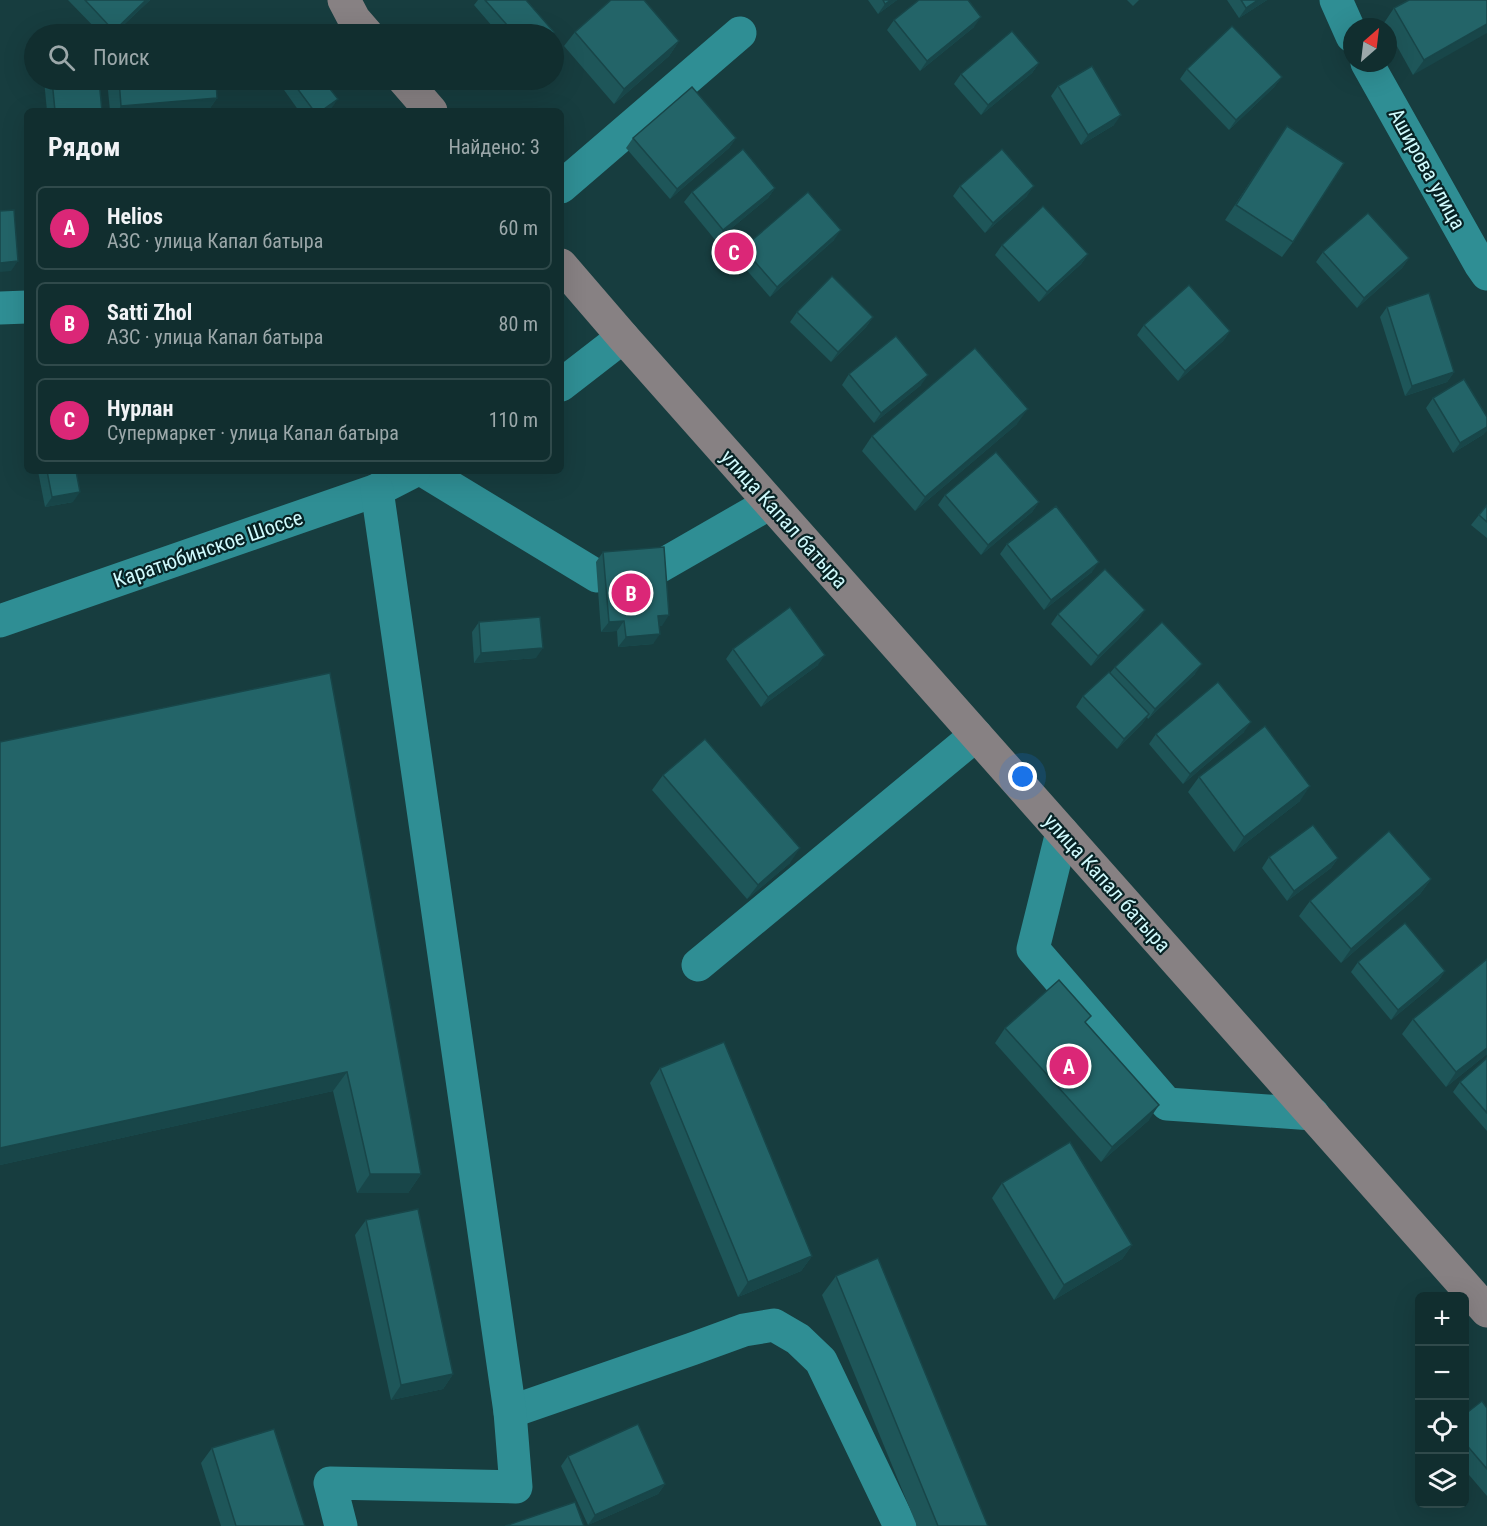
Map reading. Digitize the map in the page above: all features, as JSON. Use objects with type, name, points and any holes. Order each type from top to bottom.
[{"type":"main road","points":[[344,0],[358,24]]},
{"type":"main road","points":[[412,90],[427,108]]},
{"type":"main road","name":"улица Капал батыра","points":[[564,268],[1487,1311]]},
{"type":"street","points":[[1336,0],[1344,18]]},
{"type":"street","points":[[564,184],[740,33]]},
{"type":"street","name":"Аширова улица","points":[[1372,72],[1487,274]]},
{"type":"street","points":[[0,308],[24,308]]},
{"type":"street","points":[[564,383],[623,337]]},
{"type":"street","name":"Каратюбинское Шоссе","points":[[0,621],[377,490],[408,474]]},
{"type":"street","points":[[429,474],[597,576]]},
{"type":"street","points":[[340,1526],[330,1483],[516,1487],[510,1412],[377,490]]},
{"type":"street","points":[[657,568],[770,503]]},
{"type":"street","points":[[698,965],[976,735]]},
{"type":"street","points":[[1062,832],[1033,949],[1167,1104],[1313,1114]]},
{"type":"street","points":[[510,1412],[744,1330],[774,1325],[798,1339],[821,1361],[900,1526]]},
{"type":"building","points":[[85,0],[146,0],[121,24],[107,24]]},
{"type":"building","points":[[485,0],[526,0],[547,24],[506,24]]},
{"type":"building","points":[[611,0],[644,0],[679,41],[624,89],[575,32]]},
{"type":"building","points":[[919,0],[968,0],[981,17],[927,61],[894,20]]},
{"type":"building","points":[[1241,0],[1258,0],[1246,8]]},
{"type":"building","points":[[1409,0],[1487,0],[1487,24],[1424,60],[1394,8]]},
{"type":"building","points":[[1232,26],[1282,77],[1236,120],[1187,69]]},
{"type":"building","points":[[1012,31],[1039,63],[988,105],[961,74]]},
{"type":"building","points":[[1092,66],[1121,115],[1088,135],[1058,86]]},
{"type":"building","points":[[692,87],[736,138],[677,189],[633,138]]},
{"type":"building","points":[[53,90],[100,90],[102,108],[55,108]]},
{"type":"building","points":[[120,90],[217,90],[217,98],[121,106]]},
{"type":"building","points":[[298,90],[331,90],[338,99],[325,108],[312,108]]},
{"type":"building","points":[[1287,126],[1344,163],[1293,242],[1236,205]]},
{"type":"building","points":[[743,149],[775,188],[723,230],[692,192]]},
{"type":"building","points":[[1002,149],[1034,186],[993,223],[960,186]]},
{"type":"building","points":[[808,192],[841,230],[777,287],[743,248]]},
{"type":"building","points":[[1043,206],[1088,254],[1047,292],[1002,245]]},
{"type":"building","points":[[14,210],[18,261],[0,263],[0,211]]},
{"type":"building","points":[[1368,213],[1409,258],[1364,298],[1323,252]]},
{"type":"building","points":[[832,276],[873,317],[838,352],[797,312]]},
{"type":"building","points":[[1189,285],[1230,331],[1185,371],[1144,325]]},
{"type":"building","points":[[1429,293],[1454,372],[1412,386],[1387,307]]},
{"type":"building","points":[[896,336],[928,375],[881,413],[849,374]]},
{"type":"building","points":[[975,348],[1028,409],[925,497],[872,436]]},
{"type":"building","points":[[1464,379],[1487,417],[1487,427],[1460,443],[1433,398]]},
{"type":"building","points":[[996,452],[1039,502],[988,545],[945,495]]},
{"type":"building","points":[[48,474],[77,474],[80,492],[52,497]]},
{"type":"building","points":[[1487,505],[1487,522],[1479,515]]},
{"type":"building","points":[[1056,506],[1099,562],[1051,600],[1007,544]]},
{"type":"building","points":[[664,547],[669,615],[658,616],[660,634],[626,637],[624,621],[609,622],[603,552]]},
{"type":"building","points":[[1105,569],[1145,610],[1098,656],[1058,614]]},
{"type":"building","points":[[790,607],[825,655],[768,697],[733,649]]},
{"type":"building","points":[[540,617],[543,648],[481,653],[479,622]]},
{"type":"building","points":[[1162,622],[1202,664],[1155,709],[1115,667]]},
{"type":"building","points":[[1109,672],[1149,714],[1124,739],[1083,696]]},
{"type":"building","points":[[330,673],[421,1174],[370,1174],[347,1072],[0,1148],[0,742]]},
{"type":"building","points":[[1218,682],[1251,722],[1190,774],[1156,734]]},
{"type":"building","points":[[1265,726],[1310,786],[1244,837],[1199,777]]},
{"type":"building","points":[[705,739],[800,848],[758,885],[663,775]]},
{"type":"building","points":[[1313,825],[1338,858],[1294,891],[1269,857]]},
{"type":"building","points":[[1389,831],[1431,879],[1351,949],[1310,901]]},
{"type":"building","points":[[1405,923],[1445,971],[1398,1010],[1358,962]]},
{"type":"building","points":[[1487,959],[1487,1048],[1456,1072],[1413,1019]]},
{"type":"building","points":[[1059,980],[1091,1016],[1085,1022],[1159,1105],[1112,1147],[1005,1028]]},
{"type":"building","points":[[724,1042],[812,1256],[748,1282],[660,1068]]},
{"type":"building","points":[[1487,1058],[1487,1113],[1460,1082]]},
{"type":"building","points":[[1070,1142],[1132,1245],[1064,1285],[1002,1183]]},
{"type":"building","points":[[418,1209],[453,1374],[401,1385],[366,1220]]},
{"type":"building","points":[[878,1258],[988,1526],[938,1526],[836,1276]]},
{"type":"building","points":[[1482,1401],[1487,1408],[1487,1469],[1469,1448],[1469,1411]]},
{"type":"building","points":[[638,1424],[665,1484],[595,1515],[568,1456]]},
{"type":"building","points":[[274,1429],[305,1526],[236,1526],[212,1448]]},
{"type":"building","points":[[575,1502],[584,1526],[505,1526]]},
{"type":"place","name":"Нурлан","points":[[734,252]]},
{"type":"place","name":"Satti Zhol","points":[[631,593]]},
{"type":"place","name":"Helios","points":[[1069,1066]]}]
